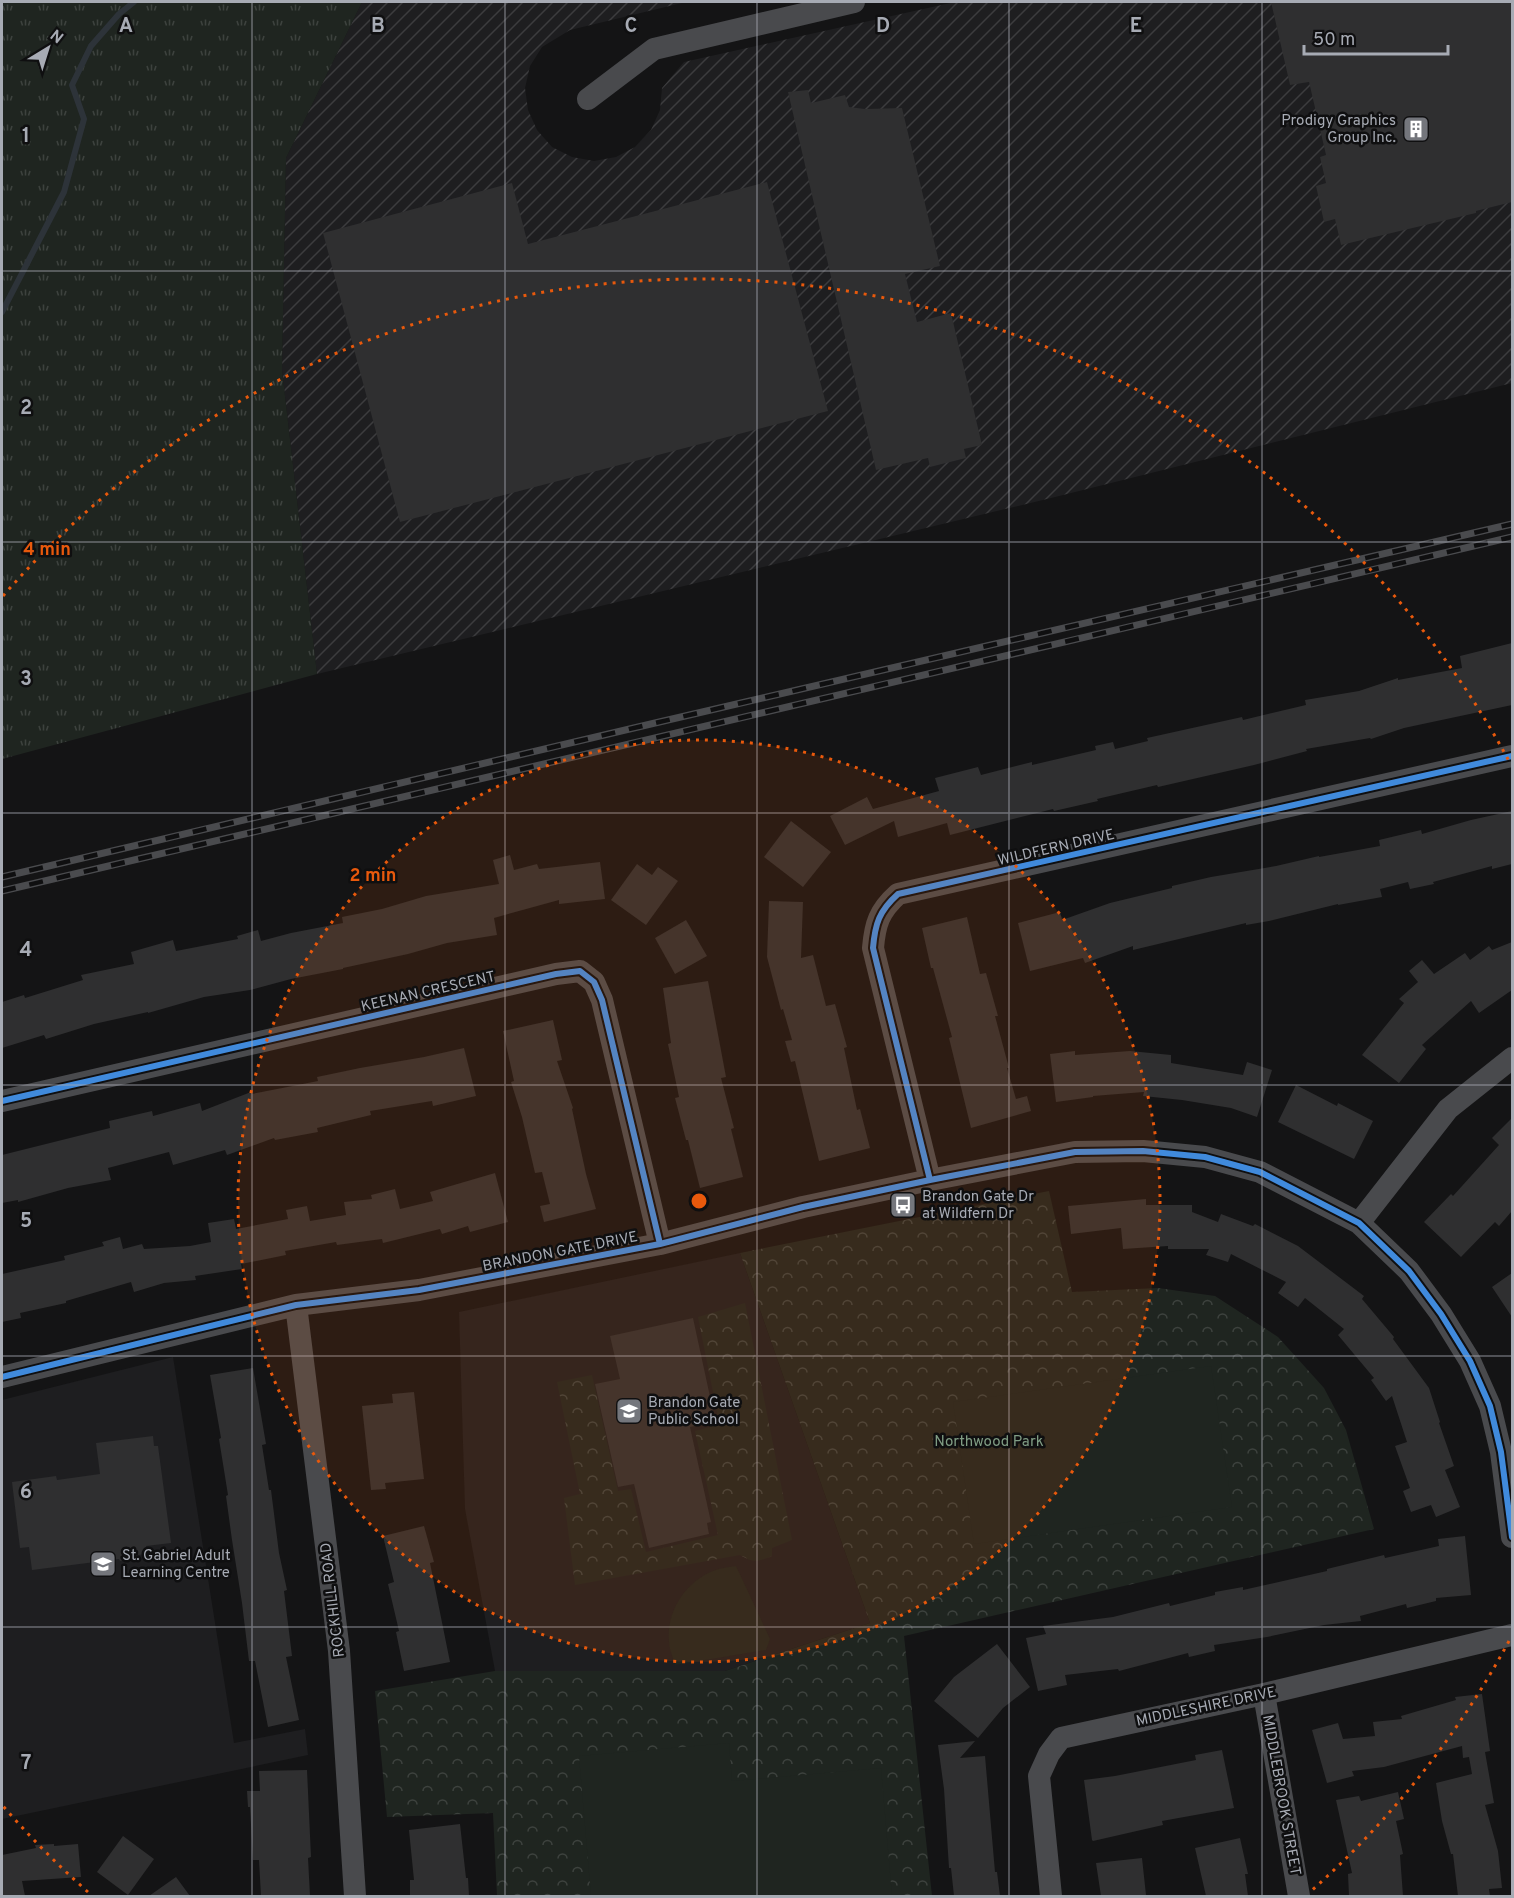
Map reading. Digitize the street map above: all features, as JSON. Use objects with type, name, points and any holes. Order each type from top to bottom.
[{"type":"street","points":[[588,99],[654,49],[854,2]]},
{"type":"street","name":"WILDFERN DRIVE","points":[[930,1180],[873,948],[875,928],[885,906],[898,894],[1512,756]]},
{"type":"street","name":"KEENAN CRESCENT","points":[[2,1101],[544,976],[580,971],[594,982],[602,1000],[660,1244]]},
{"type":"street","points":[[1359,1223],[1448,1109],[1512,1058]]},
{"type":"street","name":"BRANDON GATE DRIVE","points":[[2,1377],[296,1305],[419,1290],[660,1244],[803,1208],[930,1180],[1075,1152],[1143,1151],[1205,1157],[1260,1172],[1359,1223],[1410,1271],[1441,1314],[1470,1361],[1490,1406],[1498,1440],[1512,1537]]},
{"type":"street","name":"ROCKHILL ROAD","points":[[296,1305],[339,1651],[356,1896]]},
{"type":"street","name":"MIDDLESHIRE DRIVE","points":[[1051,1896],[1039,1776],[1049,1754],[1061,1738],[1264,1694],[1512,1635]]},
{"type":"street","name":"MIDDLEBROOK STREET","points":[[1264,1694],[1299,1896]]},
{"type":"shaded area","points":[[362,2],[686,2],[570,30],[542,47],[530,66],[525,88],[528,110],[537,130],[552,147],[572,157],[594,161],[616,157],[635,147],[651,130],[660,110],[662,88],[684,62],[955,2],[1512,2],[1512,383],[1051,498],[317,674],[282,370],[286,158]]},
{"type":"shaded area","name":"Brandon Gate Public School","points":[[740,1253],[870,1623],[725,1671],[495,1671],[465,1509],[459,1312]]},
{"type":"shaded area","name":"St. Gabriel Adult Learning Centre","points":[[173,1357],[234,1743],[305,1729],[308,1755],[2,1819],[2,1400]]},
{"type":"green space","points":[[2,2],[362,2],[286,158],[282,370],[317,674],[2,759]]},
{"type":"green space","name":"Northwood Park","points":[[1049,1191],[1072,1292],[1158,1288],[1215,1296],[1278,1337],[1324,1388],[1346,1430],[1374,1529],[904,1636],[932,1896],[497,1896],[493,1813],[387,1817],[375,1691],[495,1671],[725,1671],[870,1623],[740,1253]]},
{"type":"green space","points":[[745,1303],[792,1540],[772,1548],[772,1556],[759,1560],[740,1555],[575,1585],[564,1498],[580,1494],[557,1382],[592,1375],[618,1491],[631,1489],[646,1552],[718,1535],[695,1431],[710,1427],[708,1419],[718,1417],[698,1317]]},
{"type":"green space","points":[[1211,1366],[1232,1507],[974,1544],[953,1402]]},
{"type":"green space","points":[[736,1566],[770,1639],[766,1650],[675,1665],[669,1631],[679,1599],[703,1576],[719,1569]]},
{"type":"green space","points":[[729,1743],[732,1781],[881,1768],[892,1896],[591,1896],[579,1756]]},
{"type":"building","name":"Prodigy Graphics Group Inc.","points":[[1271,2],[1512,2],[1512,202],[1476,211],[1476,213],[1341,245],[1335,219],[1324,222],[1316,186],[1326,183],[1320,157],[1326,155],[1309,82],[1290,85]]},
{"type":"building","points":[[808,90],[811,103],[845,95],[849,107],[902,108],[940,266],[905,274],[917,322],[951,313],[982,445],[964,449],[966,458],[930,467],[928,458],[876,470],[788,92]]},
{"type":"building","points":[[767,182],[828,411],[400,522],[323,233],[512,183],[528,244]]},
{"type":"building","points":[[1512,643],[1512,705],[1404,728],[1371,739],[1306,749],[1307,751],[1254,765],[1158,787],[1157,785],[950,835],[947,823],[898,837],[894,821],[845,845],[830,816],[867,797],[873,809],[939,791],[935,778],[978,767],[981,775],[1032,762],[1032,765],[1096,750],[1095,746],[1113,742],[1115,749],[1148,741],[1147,738],[1242,717],[1243,720],[1306,705],[1305,700],[1359,691],[1398,678],[1398,680],[1462,668],[1460,656]]},
{"type":"building","points":[[1512,811],[1512,864],[1492,869],[1492,866],[1410,889],[1408,882],[1380,889],[1382,897],[1338,904],[1269,921],[1246,925],[1246,923],[1133,950],[1133,946],[1085,963],[1083,958],[1030,971],[1018,923],[1060,912],[1062,920],[1110,903],[1172,888],[1172,886],[1380,846],[1379,840],[1421,830],[1422,834]]},
{"type":"building","points":[[791,821],[831,852],[803,887],[764,857]]},
{"type":"building","points":[[510,855],[514,870],[537,864],[539,869],[600,862],[605,899],[559,904],[559,900],[494,918],[497,935],[447,943],[250,990],[204,997],[148,1013],[94,1024],[46,1039],[44,1035],[2,1048],[2,1002],[24,995],[25,998],[83,980],[81,975],[134,964],[131,952],[173,940],[176,951],[238,939],[237,936],[258,930],[261,941],[343,923],[342,917],[382,909],[426,896],[499,884],[493,860]]},
{"type":"building","points":[[637,864],[652,875],[658,867],[678,881],[646,925],[611,900]]},
{"type":"building","points":[[769,901],[803,902],[801,958],[813,955],[826,1006],[835,1004],[847,1047],[844,1048],[857,1110],[860,1109],[870,1148],[819,1161],[795,1061],[791,1062],[785,1041],[792,1040],[783,1009],[781,1010],[767,957]]},
{"type":"building","points":[[967,917],[980,974],[986,973],[998,1016],[995,1016],[1016,1099],[1027,1096],[1031,1111],[971,1128],[949,1038],[952,1037],[933,968],[931,968],[922,928]]},
{"type":"building","points":[[686,920],[707,956],[675,974],[655,938]]},
{"type":"building","points":[[1512,942],[1512,990],[1479,1013],[1471,1001],[1422,1045],[1426,1049],[1399,1083],[1362,1055],[1404,1003],[1399,999],[1418,982],[1409,971],[1422,960],[1434,974],[1465,953],[1470,960],[1489,946],[1492,950]]},
{"type":"building","points":[[708,981],[726,1077],[721,1078],[734,1128],[731,1129],[743,1177],[700,1188],[675,1098],[679,1097],[668,1044],[671,1043],[663,988]]},
{"type":"building","points":[[553,1020],[562,1060],[557,1061],[573,1108],[586,1174],[596,1209],[544,1222],[540,1206],[550,1204],[542,1172],[535,1173],[511,1082],[514,1081],[503,1031]]},
{"type":"building","points":[[464,1048],[476,1096],[433,1106],[432,1101],[370,1111],[371,1115],[317,1128],[318,1132],[275,1140],[274,1138],[227,1155],[225,1150],[173,1165],[169,1152],[108,1168],[111,1180],[68,1188],[18,1202],[18,1200],[2,1203],[2,1155],[110,1128],[109,1121],[152,1111],[153,1116],[200,1103],[202,1111],[251,1092],[252,1094],[318,1081],[317,1077]]},
{"type":"building","points":[[1075,1051],[1075,1055],[1130,1051],[1171,1055],[1171,1063],[1243,1075],[1247,1062],[1272,1070],[1257,1117],[1231,1108],[1143,1096],[1144,1092],[1056,1102],[1050,1054]]},
{"type":"building","points":[[1296,1085],[1373,1121],[1354,1159],[1278,1122]]},
{"type":"building","points":[[1512,1118],[1512,1211],[1499,1226],[1495,1222],[1461,1257],[1424,1222],[1451,1194],[1453,1196],[1499,1145],[1492,1138]]},
{"type":"building","points":[[495,1173],[508,1222],[470,1232],[468,1226],[442,1234],[440,1229],[383,1243],[382,1239],[337,1245],[336,1242],[285,1251],[286,1255],[241,1264],[242,1269],[195,1276],[196,1280],[164,1283],[134,1292],[131,1282],[66,1301],[66,1303],[20,1313],[21,1318],[2,1322],[2,1274],[65,1260],[64,1256],[104,1246],[102,1242],[120,1237],[123,1249],[142,1244],[144,1249],[190,1246],[211,1242],[208,1223],[234,1219],[236,1229],[288,1219],[286,1210],[307,1206],[310,1221],[346,1215],[344,1202],[372,1199],[371,1195],[395,1189],[400,1209],[433,1201],[430,1192]]},
{"type":"building","points":[[1146,1199],[1146,1205],[1192,1205],[1192,1212],[1218,1222],[1221,1214],[1253,1226],[1255,1224],[1298,1246],[1364,1296],[1362,1299],[1394,1337],[1393,1339],[1429,1388],[1454,1466],[1445,1470],[1460,1507],[1436,1517],[1431,1505],[1411,1512],[1403,1491],[1410,1488],[1395,1446],[1407,1442],[1392,1396],[1386,1401],[1371,1380],[1374,1378],[1338,1335],[1344,1329],[1305,1298],[1298,1307],[1278,1293],[1286,1282],[1231,1254],[1228,1262],[1206,1255],[1209,1249],[1168,1249],[1168,1246],[1123,1249],[1121,1228],[1071,1234],[1068,1206]]},
{"type":"building","points":[[1512,1273],[1512,1317],[1492,1287]]},
{"type":"building","points":[[693,1318],[714,1415],[703,1417],[705,1424],[690,1427],[711,1522],[707,1523],[709,1534],[649,1548],[634,1484],[618,1487],[595,1384],[620,1379],[610,1336]]},
{"type":"building","points":[[253,1368],[266,1444],[262,1445],[287,1590],[284,1591],[292,1656],[286,1657],[299,1720],[268,1727],[255,1661],[249,1661],[226,1496],[228,1495],[219,1439],[221,1438],[210,1375]]},
{"type":"building","points":[[414,1392],[424,1479],[385,1483],[386,1489],[371,1490],[362,1406],[393,1403],[392,1394]]},
{"type":"building","points":[[153,1436],[154,1446],[158,1446],[171,1543],[146,1546],[147,1554],[137,1555],[138,1559],[120,1561],[119,1559],[32,1570],[29,1547],[20,1548],[12,1482],[56,1476],[57,1480],[100,1474],[96,1443]]},
{"type":"building","points":[[424,1526],[434,1562],[430,1563],[450,1662],[404,1671],[396,1632],[399,1631],[388,1584],[394,1582],[383,1536]]},
{"type":"building","points":[[1465,1536],[1471,1595],[1436,1598],[1436,1601],[1407,1608],[1406,1604],[1360,1616],[1361,1621],[1324,1625],[1214,1645],[1215,1651],[1189,1657],[1188,1653],[1119,1671],[1118,1669],[1065,1675],[1067,1685],[1038,1691],[1026,1638],[1046,1634],[1043,1626],[1113,1617],[1169,1603],[1170,1606],[1215,1595],[1215,1592],[1243,1587],[1243,1590],[1384,1555],[1385,1558],[1439,1546],[1438,1539]]},
{"type":"building","points":[[997,1644],[1030,1687],[1003,1708],[978,1738],[934,1701],[954,1677]]},
{"type":"building","points":[[1482,1694],[1490,1751],[1485,1752],[1494,1803],[1485,1805],[1498,1851],[1502,1888],[1489,1889],[1490,1896],[1458,1896],[1453,1854],[1451,1854],[1442,1821],[1436,1783],[1472,1774],[1469,1757],[1463,1758],[1462,1746],[1384,1767],[1352,1771],[1354,1776],[1327,1783],[1312,1730],[1338,1723],[1343,1739],[1375,1736],[1373,1722],[1402,1719],[1401,1716],[1456,1700],[1455,1697]]},
{"type":"building","points":[[975,1741],[960,1758],[985,1756],[995,1872],[997,1872],[1000,1896],[954,1896],[951,1868],[949,1868],[944,1789],[938,1745]]},
{"type":"building","points":[[1222,1750],[1234,1808],[1162,1821],[1163,1825],[1092,1840],[1084,1780],[1196,1760],[1195,1755]]},
{"type":"building","points":[[307,1770],[311,1857],[308,1858],[310,1896],[261,1896],[259,1860],[253,1860],[247,1791],[260,1791],[259,1771]]},
{"type":"building","points":[[1398,1792],[1404,1819],[1396,1821],[1403,1854],[1400,1855],[1403,1896],[1349,1896],[1348,1874],[1352,1873],[1336,1800],[1359,1796],[1361,1801]]},
{"type":"building","points":[[460,1824],[469,1896],[410,1896],[410,1880],[414,1880],[409,1830]]},
{"type":"building","points":[[123,1836],[154,1859],[128,1895],[97,1872]]},
{"type":"building","points":[[1240,1838],[1248,1874],[1245,1874],[1248,1896],[1206,1896],[1195,1848]]},
{"type":"building","points":[[54,1844],[54,1846],[78,1844],[81,1877],[22,1881],[25,1896],[2,1896],[2,1855],[36,1848],[35,1845]]},
{"type":"building","points":[[1142,1858],[1146,1895],[1101,1896],[1096,1863]]},
{"type":"building","points":[[176,1877],[190,1896],[149,1896]]},
{"type":"waterway","points":[[2,312],[64,192],[84,119],[72,85],[91,46],[119,14],[134,2]]},
{"type":"railway","points":[[2,877],[1512,524]]},
{"type":"railway","points":[[2,891],[1512,537]]},
{"type":"cycle path","points":[[930,1180],[873,948],[879,918],[886,906],[898,894],[1512,756]]},
{"type":"cycle path","points":[[2,1101],[556,974],[580,971],[594,982],[602,1000],[660,1244]]},
{"type":"cycle path","points":[[2,1377],[296,1305],[419,1290],[660,1244],[803,1207],[1075,1152],[1143,1151],[1205,1157],[1260,1172],[1359,1223],[1409,1271],[1441,1314],[1470,1361],[1490,1406],[1501,1452],[1512,1537]]},
{"type":"place","name":"Prodigy Graphics Group Inc.","points":[[1416,129]]},
{"type":"place","name":"Brandon Gate Dr at Wildfern Dr","points":[[903,1205]]},
{"type":"place","name":"Brandon Gate Public School","points":[[629,1411]]},
{"type":"place","name":"St. Gabriel Adult Learning Centre","points":[[103,1564]]}]
